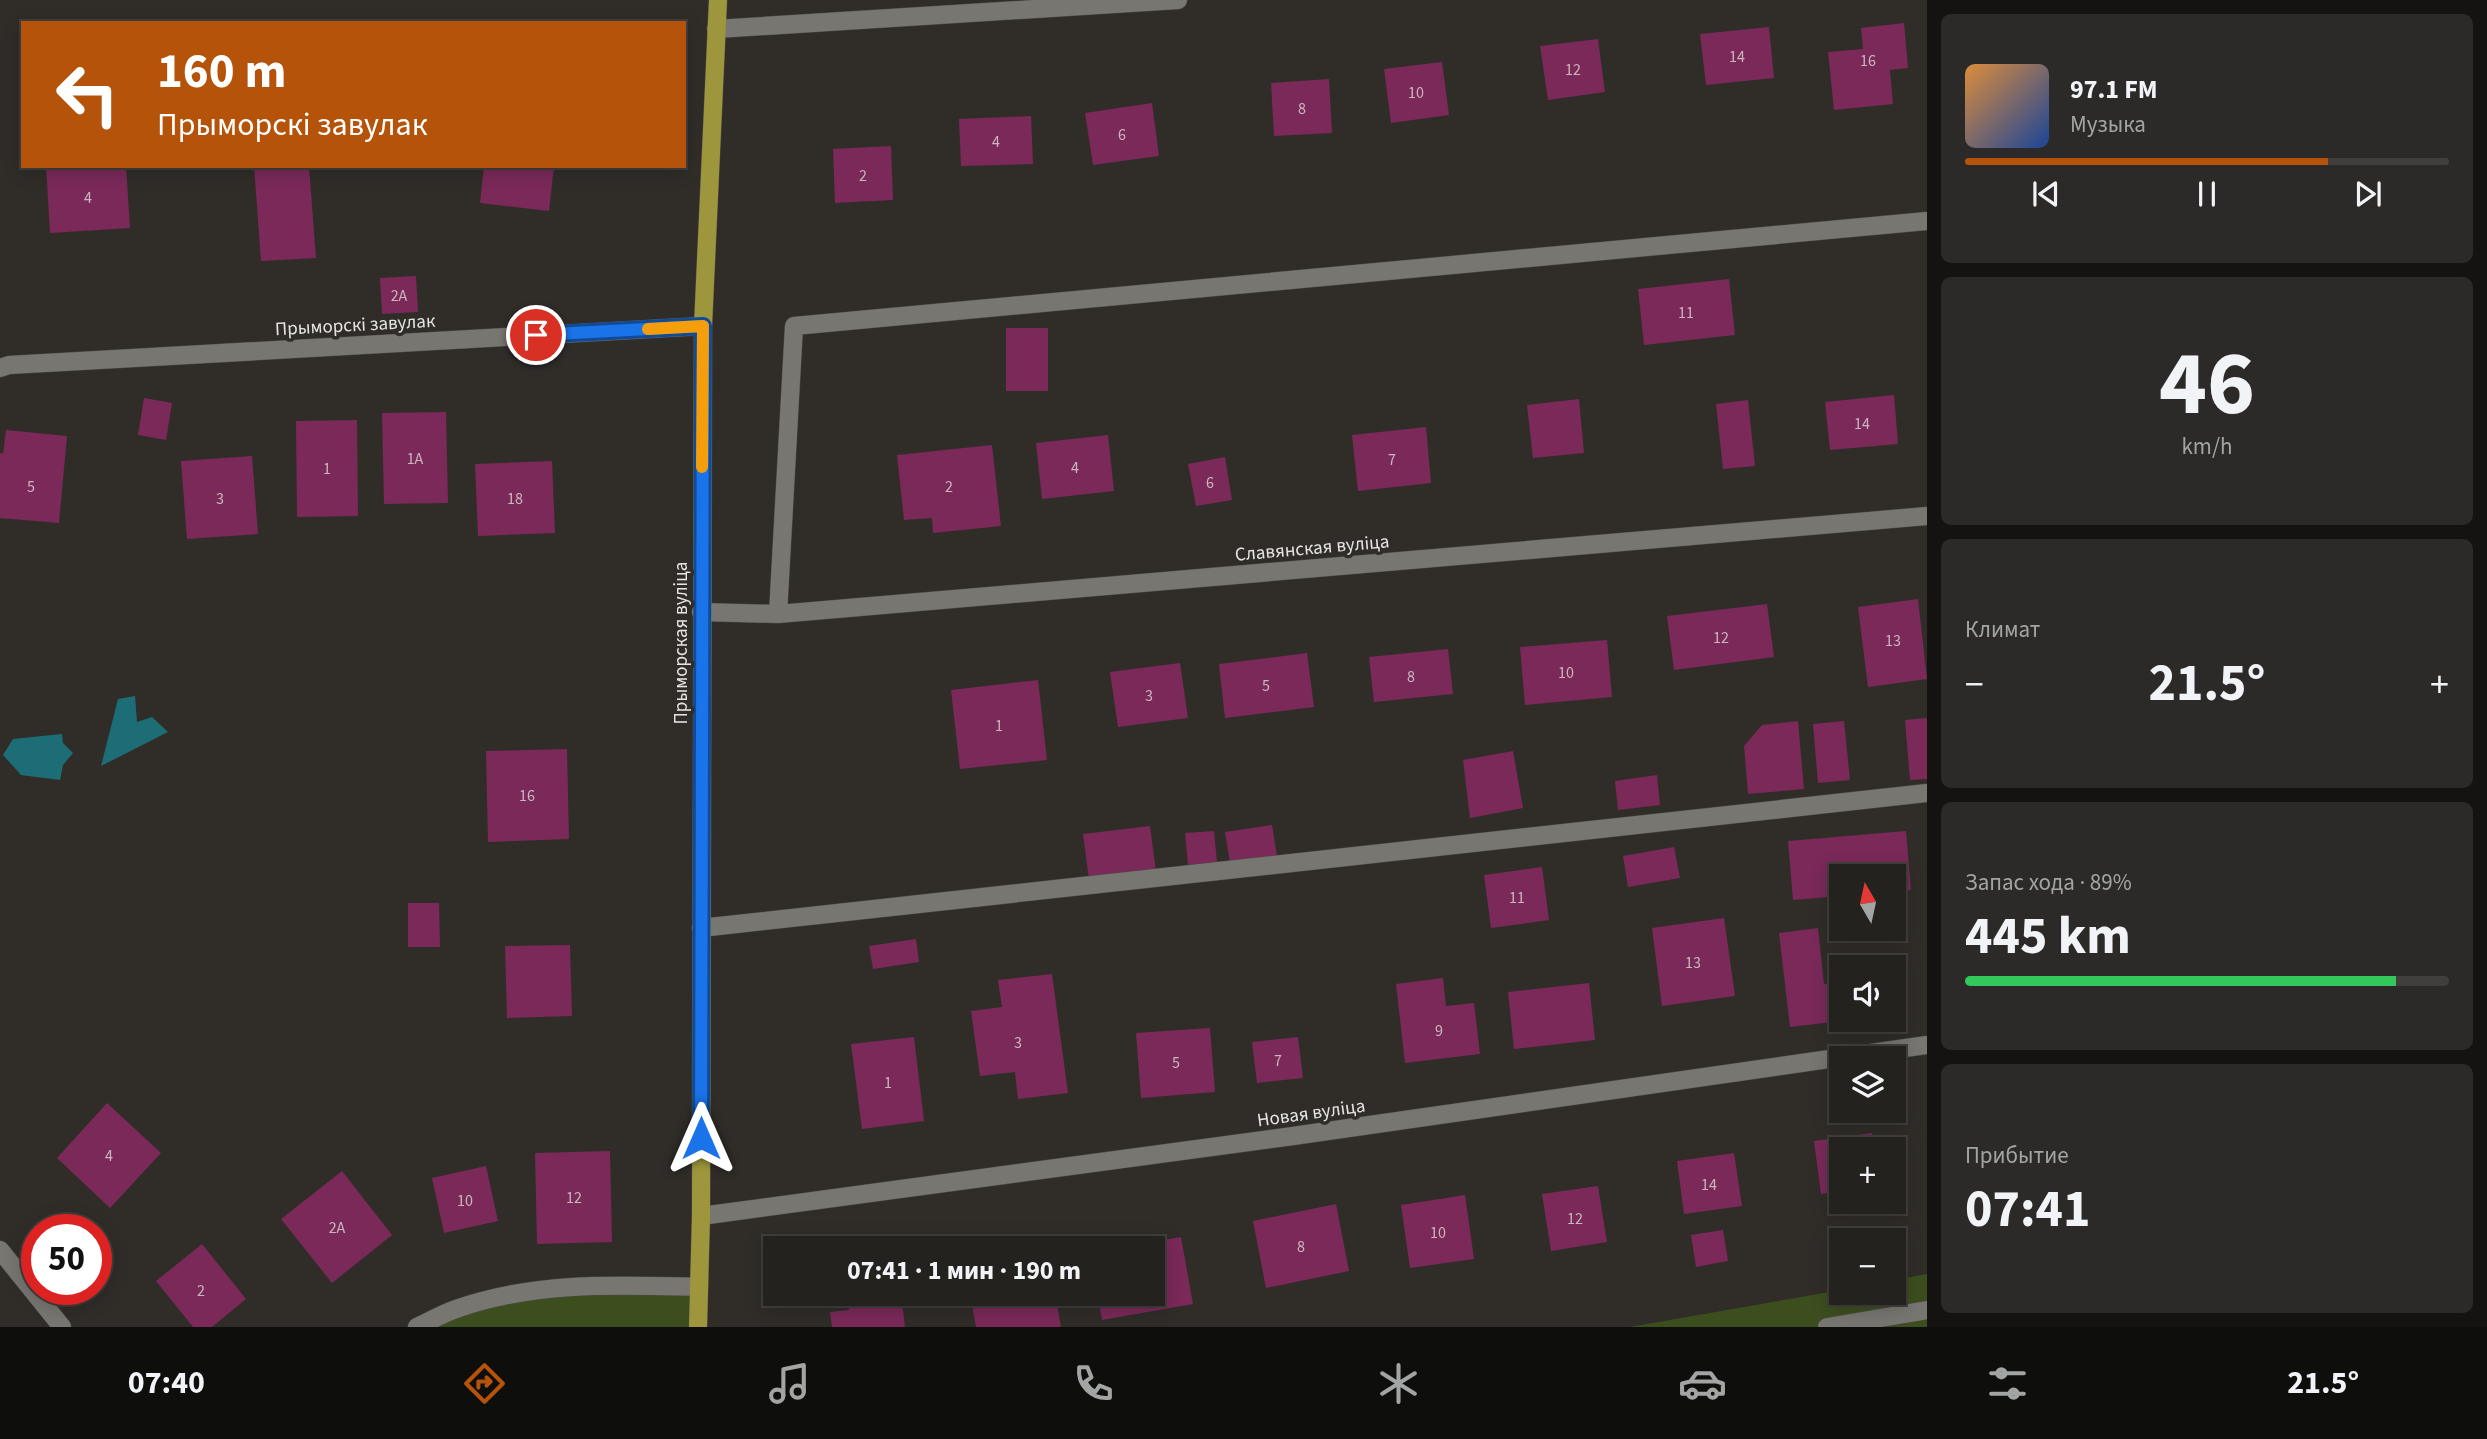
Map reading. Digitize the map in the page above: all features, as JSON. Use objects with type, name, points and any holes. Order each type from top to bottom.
[{"type":"main road","name":"Прыморская вуліца","points":[[698,1327],[701,1216],[703,326],[718,0]]},
{"type":"street","points":[[716,29],[1178,0]]},
{"type":"street","points":[[778,614],[794,326],[1927,221]]},
{"type":"street","name":"Прыморскі завулак","points":[[4,367],[703,326]]},
{"type":"street","name":"Славянская вуліца","points":[[701,611],[778,614],[1927,516]]},
{"type":"street","points":[[701,928],[1927,793]]},
{"type":"street","name":"Новая вуліца","points":[[701,1216],[1321,1132],[1927,1045]]},
{"type":"street","points":[[0,1250],[62,1327]]},
{"type":"street","points":[[417,1327],[455,1309],[520,1292],[590,1284],[699,1287]]},
{"type":"street","points":[[1827,1327],[1927,1310]]},
{"type":"green space","points":[[1927,1274],[1927,1327],[1630,1327],[1829,1292],[1829,1305],[1906,1305],[1906,1278]]},
{"type":"green space","points":[[699,1287],[698,1327],[417,1327],[520,1292]]},
{"type":"water","points":[[135,696],[137,722],[152,717],[168,732],[101,766],[118,699]]},
{"type":"water","points":[[62,734],[63,743],[73,753],[63,765],[60,780],[21,775],[3,755],[13,739]]},
{"type":"building","points":[[1904,23],[1908,68],[1890,70],[1893,104],[1834,110],[1828,52],[1863,49],[1861,28]]},
{"type":"building","points":[[1769,27],[1774,78],[1706,85],[1700,34]]},
{"type":"building","points":[[1598,39],[1605,92],[1548,100],[1540,46]]},
{"type":"building","points":[[1442,62],[1449,115],[1391,123],[1384,69]]},
{"type":"building","points":[[1329,79],[1332,133],[1274,136],[1271,83]]},
{"type":"building","points":[[1152,103],[1159,156],[1093,165],[1085,113]]},
{"type":"building","points":[[1031,116],[1033,164],[961,166],[959,119]]},
{"type":"building","points":[[891,146],[893,200],[835,203],[833,149]]},
{"type":"building","points":[[46,168],[126,168],[130,228],[50,233]]},
{"type":"building","points":[[254,168],[309,168],[316,258],[261,261]]},
{"type":"building","points":[[484,168],[554,168],[549,211],[480,203]]},
{"type":"building","points":[[416,276],[418,312],[382,314],[380,278]]},
{"type":"building","points":[[1729,279],[1735,335],[1644,345],[1638,289]]},
{"type":"building","points":[[1006,328],[1048,328],[1048,391],[1006,391]]},
{"type":"building","points":[[1894,395],[1898,444],[1830,450],[1825,402]]},
{"type":"building","points":[[144,398],[172,403],[166,440],[138,435]]},
{"type":"building","points":[[1579,399],[1584,453],[1533,458],[1527,405]]},
{"type":"building","points":[[1748,400],[1755,466],[1723,469],[1716,404]]},
{"type":"building","points":[[446,412],[448,503],[384,504],[382,413]]},
{"type":"building","points":[[357,420],[358,516],[297,517],[296,421]]},
{"type":"building","points":[[1426,427],[1431,483],[1358,491],[1352,435]]},
{"type":"building","points":[[6,430],[67,436],[59,523],[0,518],[0,453],[3,454]]},
{"type":"building","points":[[1108,435],[1114,491],[1042,499],[1036,443]]},
{"type":"building","points":[[992,445],[1001,526],[933,533],[932,518],[904,520],[897,455]]},
{"type":"building","points":[[252,456],[258,534],[187,539],[181,461]]},
{"type":"building","points":[[1225,457],[1232,500],[1196,506],[1188,464]]},
{"type":"building","points":[[552,461],[555,533],[478,536],[475,464]]},
{"type":"building","points":[[1918,599],[1927,679],[1868,687],[1858,607]]},
{"type":"building","points":[[1767,604],[1774,657],[1674,670],[1667,616]]},
{"type":"building","points":[[1607,640],[1612,697],[1525,705],[1520,647]]},
{"type":"building","points":[[1448,649],[1453,694],[1374,702],[1369,657]]},
{"type":"building","points":[[1307,653],[1314,707],[1225,718],[1219,664]]},
{"type":"building","points":[[1180,663],[1188,718],[1118,727],[1110,672]]},
{"type":"building","points":[[1038,680],[1047,760],[960,769],[951,690]]},
{"type":"building","points":[[1927,718],[1927,779],[1910,780],[1905,720]]},
{"type":"building","points":[[1798,721],[1804,789],[1748,794],[1744,746],[1762,725]]},
{"type":"building","points":[[1844,721],[1850,780],[1818,783],[1813,724]]},
{"type":"building","points":[[567,749],[569,839],[488,842],[486,751]]},
{"type":"building","points":[[1513,751],[1523,808],[1470,818],[1463,760]]},
{"type":"building","points":[[1657,775],[1660,805],[1618,810],[1615,781]]},
{"type":"building","points":[[1272,825],[1277,856],[1230,863],[1225,832]]},
{"type":"building","points":[[1150,826],[1156,872],[1089,880],[1083,834]]},
{"type":"building","points":[[1214,831],[1217,862],[1188,865],[1185,833]]},
{"type":"building","points":[[1906,831],[1911,890],[1906,890],[1906,864],[1829,864],[1829,897],[1793,900],[1788,841]]},
{"type":"building","points":[[1674,847],[1680,878],[1628,887],[1623,856]]},
{"type":"building","points":[[1542,867],[1549,920],[1491,928],[1484,875]]},
{"type":"building","points":[[408,903],[439,903],[440,947],[408,947]]},
{"type":"building","points":[[1724,918],[1735,996],[1662,1006],[1652,928]]},
{"type":"building","points":[[1818,928],[1824,984],[1829,983],[1829,1022],[1790,1027],[1779,933]]},
{"type":"building","points":[[916,939],[919,962],[873,969],[869,946]]},
{"type":"building","points":[[570,945],[572,1016],[507,1018],[505,946]]},
{"type":"building","points":[[1052,974],[1068,1093],[1018,1099],[1015,1072],[980,1076],[971,1011],[1002,1007],[998,980]]},
{"type":"building","points":[[1443,978],[1446,1006],[1474,1003],[1480,1054],[1405,1063],[1396,984]]},
{"type":"building","points":[[1589,983],[1595,1040],[1514,1049],[1508,992]]},
{"type":"building","points":[[1210,1028],[1215,1092],[1141,1098],[1136,1033]]},
{"type":"building","points":[[914,1037],[924,1121],[862,1129],[851,1044]]},
{"type":"building","points":[[1298,1037],[1303,1078],[1257,1083],[1252,1042]]},
{"type":"building","points":[[107,1103],[161,1153],[110,1208],[57,1158]]},
{"type":"building","points":[[1872,1133],[1872,1137],[1843,1137]]},
{"type":"building","points":[[1829,1139],[1829,1193],[1821,1194],[1814,1141]]},
{"type":"building","points":[[610,1151],[612,1242],[537,1244],[535,1153]]},
{"type":"building","points":[[1734,1153],[1742,1206],[1684,1214],[1677,1161]]},
{"type":"building","points":[[486,1166],[498,1221],[444,1233],[432,1178]]},
{"type":"building","points":[[342,1171],[392,1235],[332,1283],[281,1219]]},
{"type":"building","points":[[1598,1186],[1607,1242],[1551,1251],[1542,1194]]},
{"type":"building","points":[[1465,1195],[1474,1259],[1410,1268],[1401,1205]]},
{"type":"building","points":[[1336,1204],[1349,1271],[1266,1288],[1253,1221]]},
{"type":"building","points":[[1723,1230],[1728,1261],[1696,1267],[1691,1235]]},
{"type":"building","points":[[1181,1237],[1193,1304],[1102,1320],[1099,1306],[1165,1306],[1165,1240]]},
{"type":"building","points":[[202,1244],[246,1299],[212,1327],[193,1327],[156,1281]]},
{"type":"building","points":[[849,1306],[903,1306],[905,1327],[832,1327],[830,1312],[849,1310]]},
{"type":"building","points":[[972,1306],[1057,1306],[1061,1327],[976,1327]]},
{"type":"slow traffic","points":[[648,329],[703,326],[702,467]]},
{"type":"route","points":[[536,335],[703,326],[701,1138]]}]
